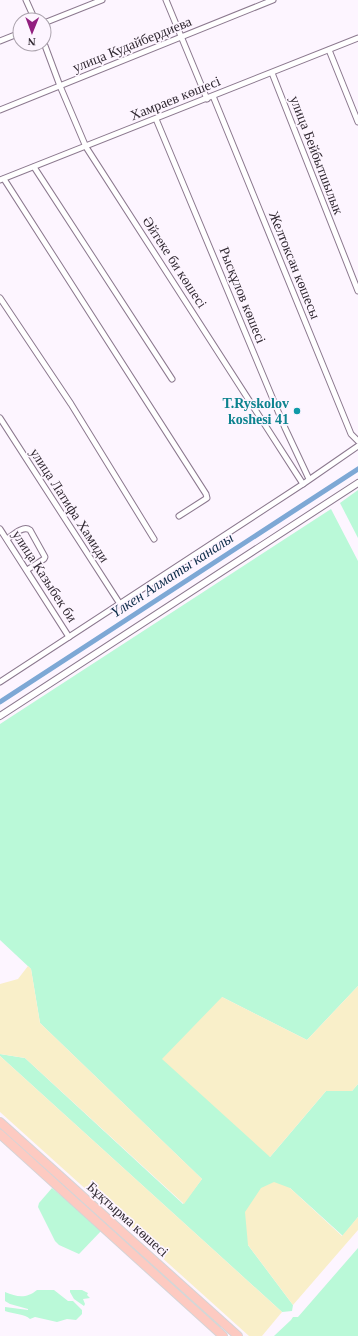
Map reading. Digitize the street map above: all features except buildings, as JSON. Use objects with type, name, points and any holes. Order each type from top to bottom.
[{"type":"main road","name":"Бұқтырма көшесі","points":[[0,1122],[238,1336]]},
{"type":"main road","name":"Бұқтырма көшесі","points":[[0,1134],[222,1334]]},
{"type":"main road","points":[[222,1334],[227,1326]]},
{"type":"street","points":[[26,0],[31,12]]},
{"type":"street","points":[[52,20],[102,0]]},
{"type":"street","points":[[166,0],[207,98]]},
{"type":"street","name":"улица Кудайбердиева","points":[[0,110],[273,0]]},
{"type":"street","points":[[0,41],[12,36]]},
{"type":"street","name":"Хамраев көшесі","points":[[2,179],[358,38]]},
{"type":"street","points":[[329,50],[358,122]]},
{"type":"street","name":"Әйтеке би көшесі","points":[[47,52],[86,147],[303,484]]},
{"type":"street","name":"улица Бейбытшылык","points":[[272,73],[358,291]]},
{"type":"street","name":"Желтоксан көшесы","points":[[214,96],[351,434],[358,441]]},
{"type":"street","name":"Рысқұлов көшесі","points":[[156,119],[285,428],[309,480]]},
{"type":"street","points":[[34,167],[172,379]]},
{"type":"street","points":[[2,179],[206,494],[207,498],[179,516]]},
{"type":"street","points":[[0,298],[71,404],[154,538]]},
{"type":"street","name":"улица Латифа Хамиди","points":[[0,418],[120,604]]},
{"type":"street","points":[[0,682],[303,484],[358,446]]},
{"type":"street","points":[[0,716],[358,483]]},
{"type":"street","points":[[6,539],[24,528],[30,530],[45,557],[27,570]]},
{"type":"street","name":"улица Казыбек би","points":[[0,529],[69,637]]},
{"type":"green space","points":[[358,490],[358,538],[340,503]]},
{"type":"green space","points":[[331,509],[358,561],[358,986],[307,1040],[222,997],[270,1157],[326,1091],[352,1091],[358,1084],[358,1217],[343,1236],[290,1188],[248,1245],[293,1305],[292,1311],[282,1312],[0,1056],[0,1054],[25,1058],[183,1204],[202,1179],[40,1023],[31,969],[0,940],[0,724]]},
{"type":"green space","points":[[0,1126],[221,1327],[217,1327],[0,1130]]},
{"type":"green space","points":[[52,1188],[102,1230],[79,1254],[59,1245],[55,1241],[38,1207],[39,1203]]},
{"type":"green space","points":[[358,1248],[358,1336],[274,1336],[293,1317],[298,1317]]},
{"type":"green space","points":[[37,1290],[54,1290],[68,1301],[73,1301],[82,1310],[82,1314],[76,1320],[67,1319],[57,1322],[35,1317],[30,1319],[22,1315],[5,1311],[5,1307],[28,1309],[5,1301],[5,1292],[25,1296]]},
{"type":"green space","points":[[70,1290],[82,1290],[88,1293],[87,1295],[90,1298],[83,1299],[85,1304],[84,1306],[74,1299]]},
{"type":"sand","points":[[28,966],[31,969],[40,1023],[202,1179],[184,1204],[25,1058],[0,1054],[0,984],[18,979]]},
{"type":"sand","points":[[358,986],[358,1084],[352,1091],[326,1091],[270,1157],[162,1059],[222,997],[307,1040]]},
{"type":"sand","points":[[0,1056],[282,1312],[262,1336],[249,1336],[0,1112]]},
{"type":"sand","points":[[274,1182],[290,1188],[342,1236],[358,1217],[358,1230],[293,1305],[248,1245],[245,1212],[261,1188]]},
{"type":"waterway","name":"Үлкен Алматы каналы","points":[[0,702],[358,469]]},
{"type":"place","name":"T.Ryskolov koshesi 41","points":[[297,411]]}]
